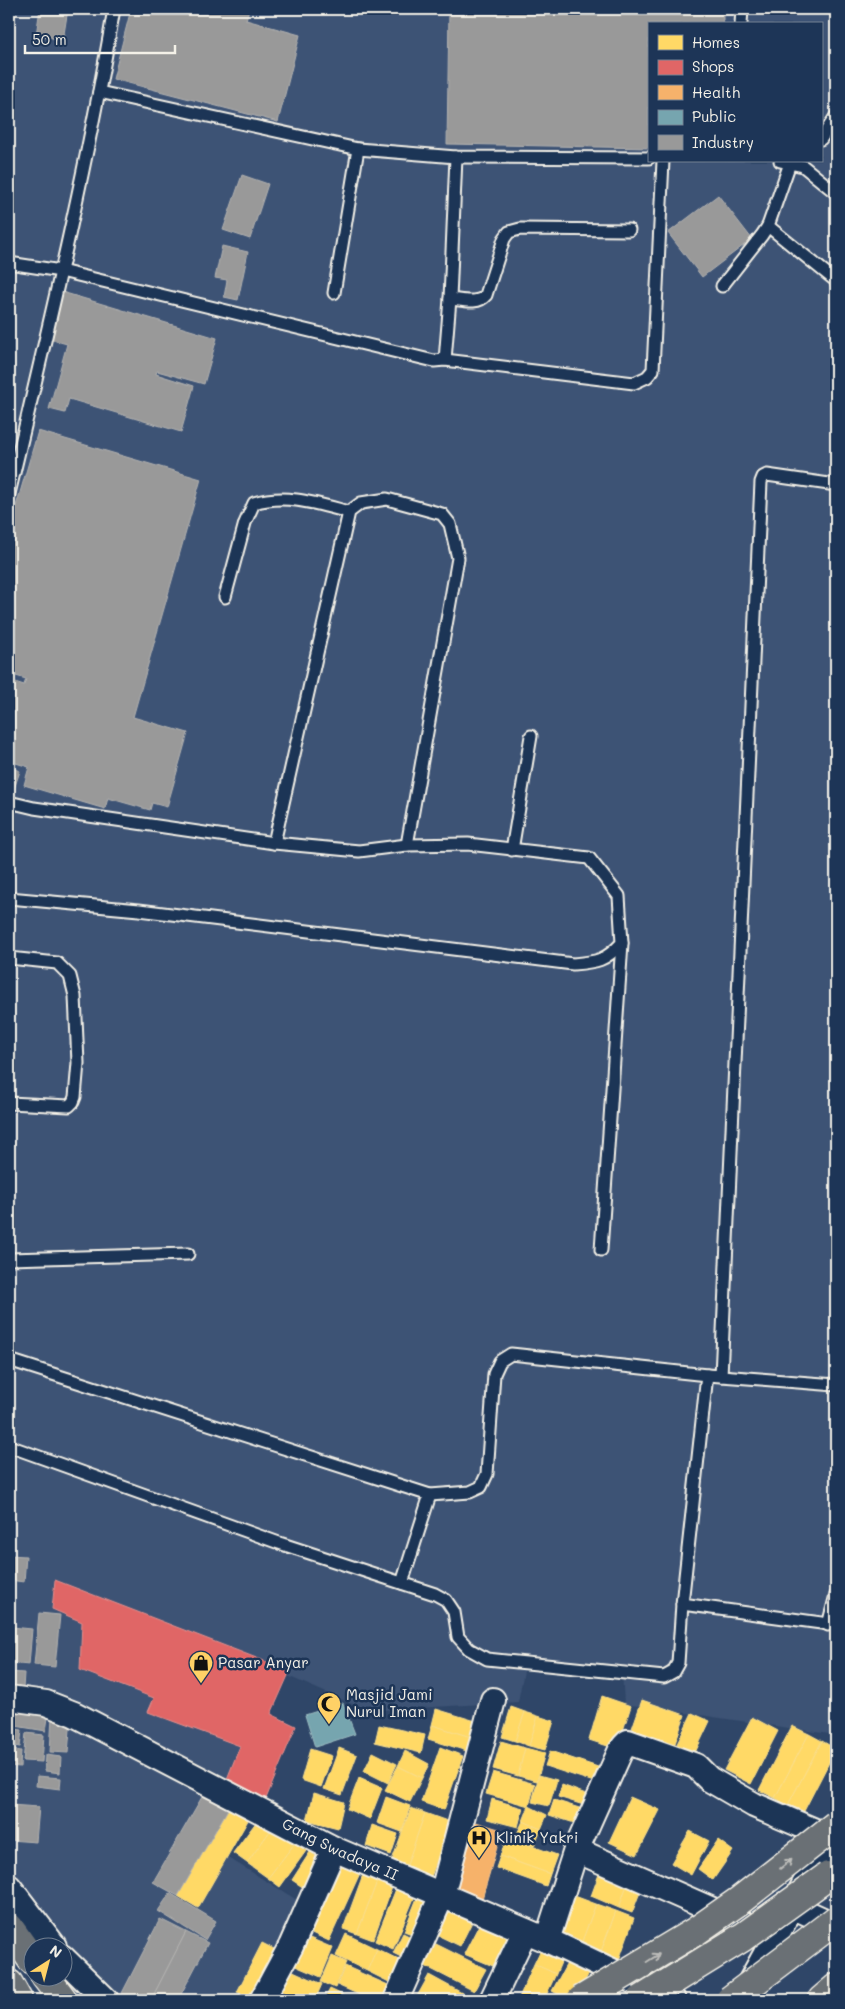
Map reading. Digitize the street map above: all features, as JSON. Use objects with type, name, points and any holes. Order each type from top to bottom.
[{"type":"highway","points":[[581,2000],[696,1931],[834,1834]]},
{"type":"highway","points":[[646,1997],[743,1937],[832,1873]]},
{"type":"highway","points":[[730,2000],[836,1923]]},
{"type":"highway","points":[[748,2000],[836,1923]]},
{"type":"highway","points":[[9,1927],[22,1946]]},
{"type":"highway","points":[[9,1984],[18,2000]]},
{"type":"highway","points":[[52,1986],[63,2000]]},
{"type":"highway","points":[[822,2000],[836,1988]]},
{"type":"street","name":"Gang Swadaya II","points":[[9,1698],[46,1703],[74,1714],[334,1849],[547,1940],[646,1997],[673,2000]]},
{"type":"street","points":[[396,2000],[442,1895],[493,1700]]},
{"type":"street","points":[[547,1940],[576,1850],[620,1752],[628,1742],[696,1766],[710,1779],[754,1805],[834,1834],[740,2000]]},
{"type":"street","points":[[262,2000],[291,1946],[334,1849]]},
{"type":"street","points":[[576,1850],[774,1937]]},
{"type":"street","points":[[9,1887],[46,1936]]},
{"type":"street","points":[[792,1906],[836,1923]]},
{"type":"street","points":[[492,2000],[525,1931]]},
{"type":"street","points":[[72,1967],[106,2000]]},
{"type":"lane","points":[[9,494],[61,271],[99,92],[114,9]]},
{"type":"lane","points":[[741,22],[742,9]]},
{"type":"lane","points":[[99,92],[358,149],[456,157],[648,158]]},
{"type":"lane","points":[[822,137],[836,116]]},
{"type":"lane","points":[[334,293],[358,149]]},
{"type":"lane","points":[[444,360],[450,299],[456,157]]},
{"type":"lane","points":[[9,263],[61,271],[434,361],[444,360],[634,383],[642,381],[652,370],[663,162]]},
{"type":"lane","points":[[722,286],[768,226],[785,162],[805,164],[836,193]]},
{"type":"lane","points":[[768,226],[836,280]]},
{"type":"lane","points":[[450,299],[482,300],[486,295],[504,240],[509,232],[520,229],[629,230]]},
{"type":"lane","points":[[721,1376],[761,482],[767,474],[836,485]]},
{"type":"lane","points":[[225,598],[245,523],[254,503],[268,498],[296,499],[349,512]]},
{"type":"lane","points":[[274,843],[349,512],[361,503],[387,499],[442,514],[450,524],[458,558],[407,845]]},
{"type":"lane","points":[[512,850],[531,736]]},
{"type":"lane","points":[[9,802],[34,808],[274,843],[359,851],[407,845],[468,844],[589,858],[619,896],[622,943],[601,1250]]},
{"type":"lane","points":[[9,898],[139,910],[573,964],[590,963],[609,957],[622,943]]},
{"type":"lane","points":[[9,958],[56,963],[70,976],[75,996],[78,1063],[75,1097],[69,1106],[9,1103]]},
{"type":"lane","points":[[9,1259],[188,1254]]},
{"type":"lane","points":[[9,1360],[430,1495],[470,1492],[481,1487],[487,1474],[494,1374],[500,1361],[510,1354],[708,1375],[836,1385]]},
{"type":"lane","points":[[9,1446],[279,1543],[435,1594],[446,1600],[454,1612],[458,1637],[469,1650],[486,1659],[664,1677],[673,1672],[678,1663],[682,1604],[708,1375]]},
{"type":"lane","points":[[402,1583],[430,1495]]},
{"type":"lane","points":[[682,1604],[832,1625],[836,1595]]},
{"type":"shaded area","points":[[9,9],[836,9],[836,1735],[624,1704],[622,1672],[526,1661],[518,1702],[368,1711],[283,1674],[235,1792],[227,1857],[302,1903],[260,2000],[77,2000],[67,1986],[72,1986],[72,1936],[32,1936],[9,1903]]},
{"type":"building: Homes","points":[[602,1696],[631,1706],[617,1749],[589,1740]]},
{"type":"building: Homes","points":[[642,1700],[685,1715],[673,1749],[630,1734]]},
{"type":"building: Homes","points":[[511,1707],[525,1712],[515,1741],[502,1737]]},
{"type":"building: Homes","points":[[436,1709],[479,1722],[474,1738],[432,1725]]},
{"type":"building: Homes","points":[[525,1712],[538,1716],[529,1746],[515,1741]]},
{"type":"building: Homes","points":[[692,1713],[710,1721],[692,1759],[674,1750]]},
{"type":"building: Homes","points":[[538,1716],[554,1721],[545,1750],[529,1746]]},
{"type":"building: Homes","points":[[752,1717],[778,1731],[751,1784],[724,1770]]},
{"type":"building: Homes","points":[[379,1725],[425,1735],[421,1753],[375,1742]]},
{"type":"building: Homes","points":[[432,1725],[474,1738],[470,1752],[428,1739]]},
{"type":"building: Homes","points":[[792,1726],[809,1734],[775,1798],[759,1790]]},
{"type":"building: Homes","points":[[809,1734],[822,1741],[788,1805],[775,1798]]},
{"type":"building: Homes","points":[[501,1741],[525,1748],[518,1776],[493,1769]]},
{"type":"building: Homes","points":[[822,1741],[836,1749],[803,1813],[788,1805]]},
{"type":"building: Homes","points":[[440,1747],[463,1756],[444,1810],[421,1802]]},
{"type":"building: Homes","points":[[339,1748],[357,1755],[342,1795],[324,1789]]},
{"type":"building: Homes","points":[[525,1748],[545,1753],[537,1781],[518,1776]]},
{"type":"building: Homes","points":[[310,1749],[332,1756],[321,1787],[301,1780]]},
{"type":"building: Homes","points":[[405,1751],[429,1764],[422,1778],[398,1766]]},
{"type":"building: Homes","points":[[550,1751],[601,1768],[597,1783],[545,1766]]},
{"type":"building: Homes","points":[[373,1752],[397,1764],[388,1783],[364,1771]]},
{"type":"building: Homes","points":[[398,1766],[422,1778],[410,1802],[385,1790]]},
{"type":"building: Homes","points":[[493,1772],[535,1784],[529,1806],[486,1794]]},
{"type":"building: Homes","points":[[539,1775],[557,1780],[549,1806],[532,1802]]},
{"type":"building: Homes","points":[[359,1778],[382,1788],[370,1819],[347,1809]]},
{"type":"building: Homes","points":[[562,1785],[594,1797],[590,1807],[558,1797]]},
{"type":"building: Homes","points":[[314,1793],[344,1802],[338,1828],[307,1820]]},
{"type":"building: Homes","points":[[386,1797],[410,1806],[402,1832],[377,1823]]},
{"type":"building: Homes","points":[[630,1797],[660,1810],[637,1855],[609,1842]]},
{"type":"building: Homes","points":[[492,1799],[523,1808],[518,1827],[487,1819]]},
{"type":"building: Homes","points":[[554,1800],[589,1811],[584,1826],[549,1815]]},
{"type":"building: Homes","points":[[231,1804],[251,1815],[198,1908],[178,1896]]},
{"type":"building: Homes","points":[[529,1806],[547,1815],[541,1829],[523,1821]]},
{"type":"building: Homes","points":[[411,1808],[425,1813],[406,1868],[391,1863]]},
{"type":"building: Homes","points":[[425,1813],[450,1822],[431,1877],[406,1868]]},
{"type":"building: Homes","points":[[260,1817],[273,1827],[247,1863],[233,1853]]},
{"type":"building: Homes","points":[[523,1821],[541,1829],[534,1846],[515,1838]]},
{"type":"building: Homes","points":[[372,1825],[398,1834],[391,1855],[366,1846]]},
{"type":"building: Homes","points":[[273,1827],[295,1843],[268,1878],[247,1863]]},
{"type":"building: Homes","points":[[690,1831],[709,1841],[691,1875],[671,1863]]},
{"type":"building: Homes","points":[[507,1837],[557,1855],[550,1874],[500,1856]]},
{"type":"building: Homes","points":[[718,1840],[733,1851],[713,1880],[698,1869]]},
{"type":"building: Homes","points":[[295,1843],[306,1851],[280,1887],[268,1878]]},
{"type":"building: Homes","points":[[310,1852],[325,1862],[307,1890],[292,1880]]},
{"type":"building: Homes","points":[[500,1856],[550,1874],[546,1886],[496,1868]]},
{"type":"building: Homes","points":[[335,1859],[361,1871],[329,1941],[303,1929]]},
{"type":"building: Homes","points":[[602,1866],[630,1876],[619,1908],[591,1896]]},
{"type":"building: Homes","points":[[365,1869],[380,1874],[357,1934],[343,1929]]},
{"type":"building: Homes","points":[[380,1874],[395,1879],[373,1940],[357,1934]]},
{"type":"building: Homes","points":[[630,1876],[644,1882],[632,1913],[619,1908]]},
{"type":"building: Homes","points":[[398,1884],[417,1891],[393,1949],[375,1941]]},
{"type":"building: Homes","points":[[421,1888],[440,1895],[422,1938],[404,1931]]},
{"type":"building: Homes","points":[[572,1895],[596,1904],[580,1947],[555,1936]]},
{"type":"building: Homes","points":[[453,1903],[476,1914],[460,1946],[437,1935]]},
{"type":"building: Homes","points":[[596,1904],[616,1911],[599,1957],[580,1947]]},
{"type":"building: Homes","points":[[616,1911],[634,1918],[618,1963],[599,1957]]},
{"type":"building: Homes","points":[[483,1917],[511,1929],[493,1966],[464,1954]]},
{"type":"building: Homes","points":[[403,1933],[421,1942],[411,1962],[393,1953]]},
{"type":"building: Homes","points":[[346,1934],[377,1949],[367,1971],[336,1956]]},
{"type":"building: Homes","points":[[305,1936],[333,1948],[321,1977],[293,1965]]},
{"type":"building: Homes","points":[[262,1943],[284,1954],[253,2000],[237,1992]]},
{"type":"building: Homes","points":[[544,1943],[565,1953],[556,1974],[534,1964]]},
{"type":"building: Homes","points":[[436,1944],[486,1969],[474,1991],[425,1966]]},
{"type":"building: Homes","points":[[377,1949],[408,1964],[397,1986],[367,1971]]},
{"type":"building: Homes","points":[[332,1956],[346,1962],[335,1988],[321,1982]]},
{"type":"building: Homes","points":[[571,1956],[592,1968],[574,2000],[568,2000],[552,1991]]},
{"type":"building: Homes","points":[[534,1964],[556,1974],[544,2000],[518,2000]]},
{"type":"building: Homes","points":[[345,1966],[395,1988],[390,2000],[371,2000],[337,1985]]},
{"type":"building: Homes","points":[[291,1970],[322,1984],[315,2000],[302,2000],[282,1991]]},
{"type":"building: Homes","points":[[429,1975],[462,1993],[458,2000],[415,2000]]},
{"type":"building: Homes","points":[[330,1989],[353,2000],[324,2000]]},
{"type":"building: Shops","name":"Pasar Anyar","points":[[55,1580],[290,1671],[271,1714],[296,1726],[265,1801],[227,1779],[240,1746],[148,1712],[154,1698],[80,1670],[82,1622],[52,1609]]},
{"type":"building: Health","name":"Klinik Yakri","points":[[476,1822],[502,1830],[482,1899],[456,1889]]},
{"type":"building: Public","name":"Masjid Jami Nurul Iman","points":[[343,1703],[355,1734],[315,1747],[305,1715]]},
{"type":"building: Industry","points":[[40,9],[68,9],[63,40],[36,35]]},
{"type":"building: Industry","points":[[131,9],[249,9],[246,20],[300,35],[278,122],[113,79]]},
{"type":"building: Industry","points":[[449,9],[723,9],[723,22],[648,22],[648,148],[447,144]]},
{"type":"building: Industry","points":[[242,175],[268,184],[250,239],[223,230]]},
{"type":"building: Industry","points":[[718,195],[752,239],[702,277],[668,233]]},
{"type":"building: Industry","points":[[222,246],[248,252],[238,300],[224,297],[227,280],[215,278]]},
{"type":"building: Industry","points":[[62,292],[217,338],[204,384],[157,371],[156,374],[194,386],[181,432],[69,399],[65,413],[49,409],[67,344],[49,339]]},
{"type":"building: Industry","points":[[38,431],[201,479],[133,717],[188,733],[167,807],[152,803],[150,810],[108,798],[105,809],[24,785],[29,767],[9,761],[9,680],[24,685],[26,679],[9,674],[9,530]]},
{"type":"building: Industry","points":[[9,767],[20,771],[14,789],[9,787]]},
{"type":"building: Industry","points":[[9,1555],[26,1556],[24,1582],[9,1580]]},
{"type":"building: Industry","points":[[39,1613],[60,1615],[55,1667],[34,1665]]},
{"type":"building: Industry","points":[[12,1627],[32,1629],[29,1665],[9,1663]]},
{"type":"building: Industry","points":[[9,1672],[24,1673],[23,1689],[9,1688]]},
{"type":"building: Industry","points":[[11,1705],[49,1711],[46,1731],[9,1725]]},
{"type":"building: Industry","points":[[52,1716],[71,1718],[68,1753],[50,1752]]},
{"type":"building: Industry","points":[[9,1728],[22,1730],[20,1747],[9,1745]]},
{"type":"building: Industry","points":[[26,1733],[44,1735],[42,1762],[23,1761]]},
{"type":"building: Industry","points":[[9,1749],[21,1751],[20,1767],[9,1766]]},
{"type":"building: Industry","points":[[46,1755],[61,1757],[60,1773],[45,1771]]},
{"type":"building: Industry","points":[[37,1776],[61,1778],[60,1789],[36,1786]]},
{"type":"building: Industry","points":[[206,1790],[231,1804],[178,1896],[153,1882]]},
{"type":"building: Industry","points":[[10,1805],[39,1807],[36,1842],[9,1840]]},
{"type":"building: Industry","points":[[170,1893],[216,1921],[205,1940],[158,1911]]},
{"type":"building: Industry","points":[[160,1919],[186,1932],[151,2000],[132,2000],[121,1995]]},
{"type":"building: Industry","points":[[186,1932],[208,1943],[178,2000],[151,2000]]},
{"type":"place","name":"Pasar Anyar","points":[[201,1684]]},
{"type":"place","name":"Masjid Jami Nurul Iman","points":[[329,1725]]},
{"type":"place","name":"Klinik Yakri","points":[[479,1859]]}]
